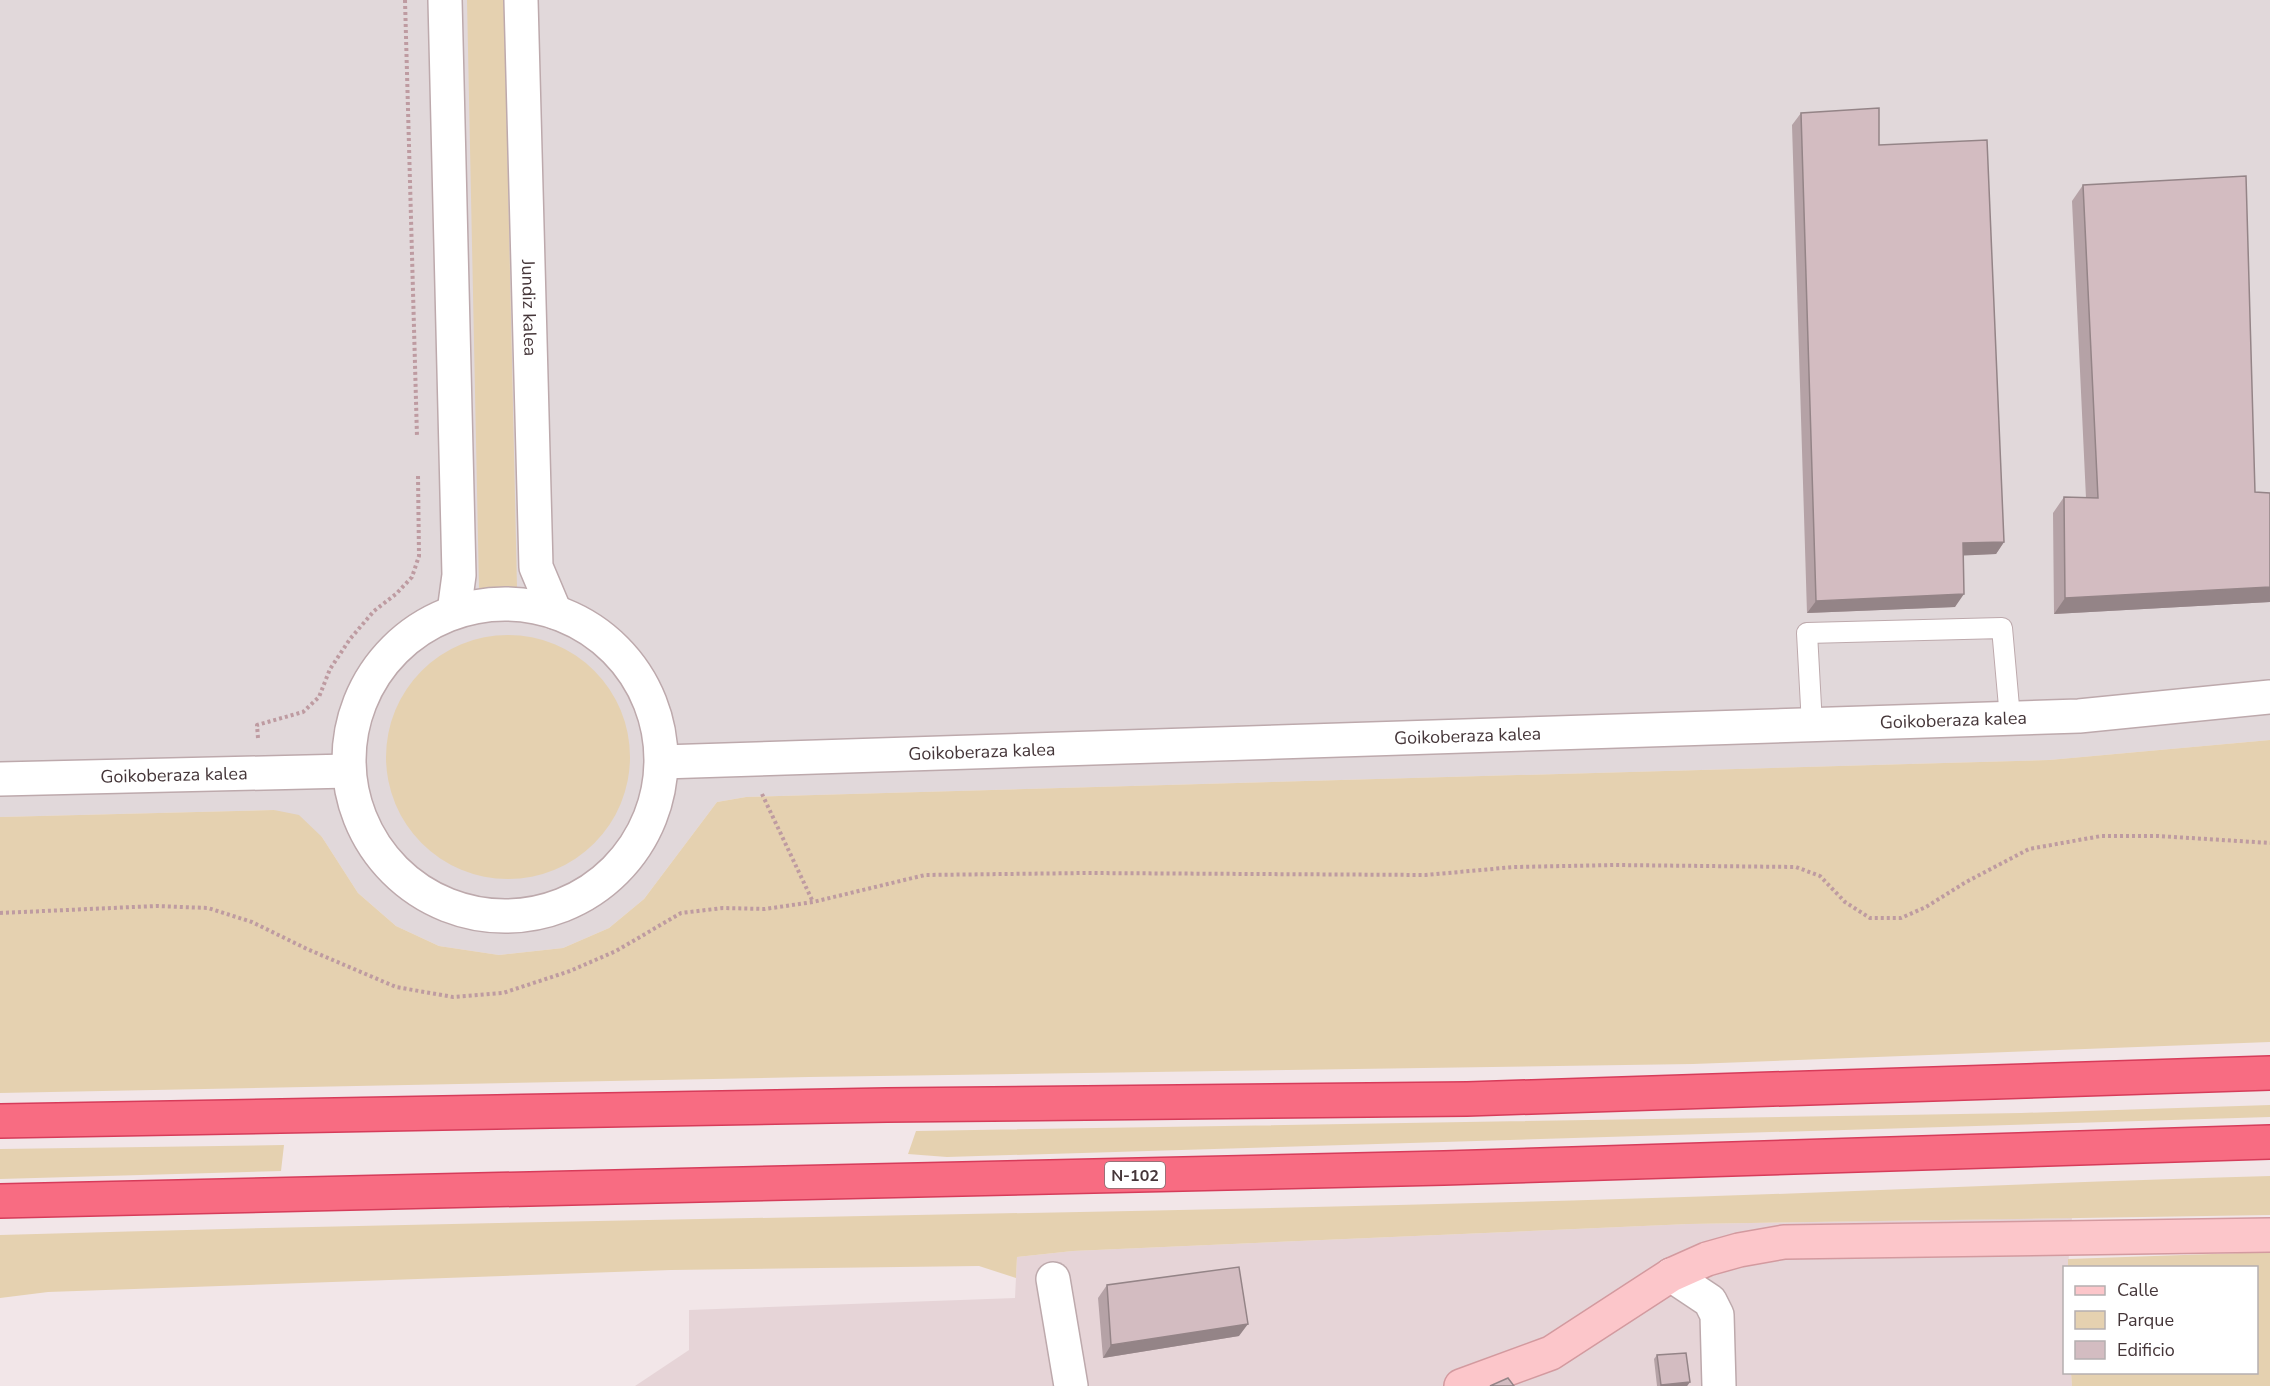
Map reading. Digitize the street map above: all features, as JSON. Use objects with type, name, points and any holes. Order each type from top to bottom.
[{"type":"highway","points":[[0,1121],[875,1106],[1467,1100],[2270,1073]]},
{"type":"highway","name":"N-102","points":[[0,1202],[1444,1168],[2270,1142]]},
{"type":"street","points":[[445,0],[459,575],[454,612]]},
{"type":"street","name":"Jundiz kalea","points":[[521,0],[536,567],[555,612]]},
{"type":"street","points":[[504,604],[555,612],[598,634],[633,669],[655,714],[662,762],[653,814],[626,860],[586,895],[536,914],[483,916],[432,899],[390,867],[361,823],[348,771],[353,720],[374,674],[409,636],[454,612],[504,604]]},
{"type":"street","name":"Goikoberaza kalea","points":[[662,762],[2079,716],[2270,697]]},
{"type":"street","name":"Goikoberaza kalea","points":[[0,779],[348,771]]},
{"type":"street","points":[[1461,1386],[1551,1353],[1671,1275],[1707,1259],[1739,1250],[1784,1242],[2270,1235]]},
{"type":"street","points":[[1671,1275],[1710,1301],[1717,1315],[1719,1386]]},
{"type":"street","points":[[1053,1279],[1071,1386]]},
{"type":"lane","points":[[1812,725],[1807,633],[2002,628],[2010,718]]},
{"type":"path","points":[[405,0],[418,447]]},
{"type":"path","points":[[258,740],[257,725],[303,712],[319,697],[330,669],[350,639],[374,611],[396,594],[412,577],[419,556],[418,471]]},
{"type":"path","points":[[746,759],[813,902]]},
{"type":"path","points":[[0,913],[156,906],[208,908],[252,922],[307,949],[396,987],[453,997],[503,993],[570,971],[616,951],[681,913],[723,908],[765,909],[813,902],[925,875],[1426,874],[1537,867],[1796,867],[1820,876],[1845,902],[1870,918],[1901,918],[1926,907],[1965,882],[2030,849],[2101,836],[2158,836],[2270,843]]},
{"type":"shaded area","points":[[0,0],[2270,0],[2270,740],[2049,760],[746,797],[717,802],[644,899],[609,928],[563,948],[499,955],[439,946],[396,926],[358,893],[322,837],[274,810],[0,817]]},
{"type":"shaded area","points":[[2072,1218],[2068,1266],[2063,1266],[2063,1374],[2071,1374],[2072,1386],[635,1386],[689,1350],[689,1310],[1015,1298],[1017,1257],[1073,1251],[1689,1224]]},
{"type":"green space","points":[[467,0],[504,0],[517,588],[479,588]]},
{"type":"green space","points":[[508,635],[532,637],[555,644],[576,655],[594,671],[610,689],[621,710],[628,733],[630,757],[628,781],[621,804],[610,825],[594,843],[576,859],[555,870],[532,877],[508,879],[484,877],[461,870],[440,859],[422,843],[406,825],[395,804],[388,781],[386,757],[388,733],[395,710],[406,689],[422,671],[440,655],[461,644],[484,637]]},
{"type":"green space","points":[[2270,740],[2270,1042],[1693,1064],[809,1077],[0,1093],[0,817],[274,810],[299,815],[322,837],[358,893],[396,926],[439,946],[499,955],[563,948],[609,928],[644,899],[717,802],[746,797],[2049,760]]},
{"type":"green space","points":[[2270,1105],[2270,1117],[947,1157],[908,1154],[916,1131],[2021,1113]]},
{"type":"green space","points":[[284,1145],[281,1171],[0,1179],[0,1149]]},
{"type":"green space","points":[[2270,1176],[2270,1215],[1689,1224],[1073,1251],[1017,1257],[1016,1278],[979,1266],[671,1270],[48,1292],[0,1298],[0,1235],[1701,1197]]},
{"type":"green space","points":[[2270,1252],[2270,1386],[2072,1386],[2071,1374],[2258,1374],[2258,1266],[2068,1266],[2068,1259]]},
{"type":"building","points":[[1879,108],[1879,145],[1987,140],[2004,542],[1963,543],[1964,594],[1816,601],[1801,113]]},
{"type":"building","points":[[2246,176],[2255,492],[2270,493],[2270,587],[2065,598],[2064,497],[2098,498],[2083,185]]},
{"type":"building","points":[[1239,1267],[1248,1324],[1111,1345],[1107,1285]]},
{"type":"building","points":[[1686,1353],[1690,1382],[1661,1385],[1657,1355]]},
{"type":"building","points":[[1508,1378],[1514,1386],[1490,1386]]}]
